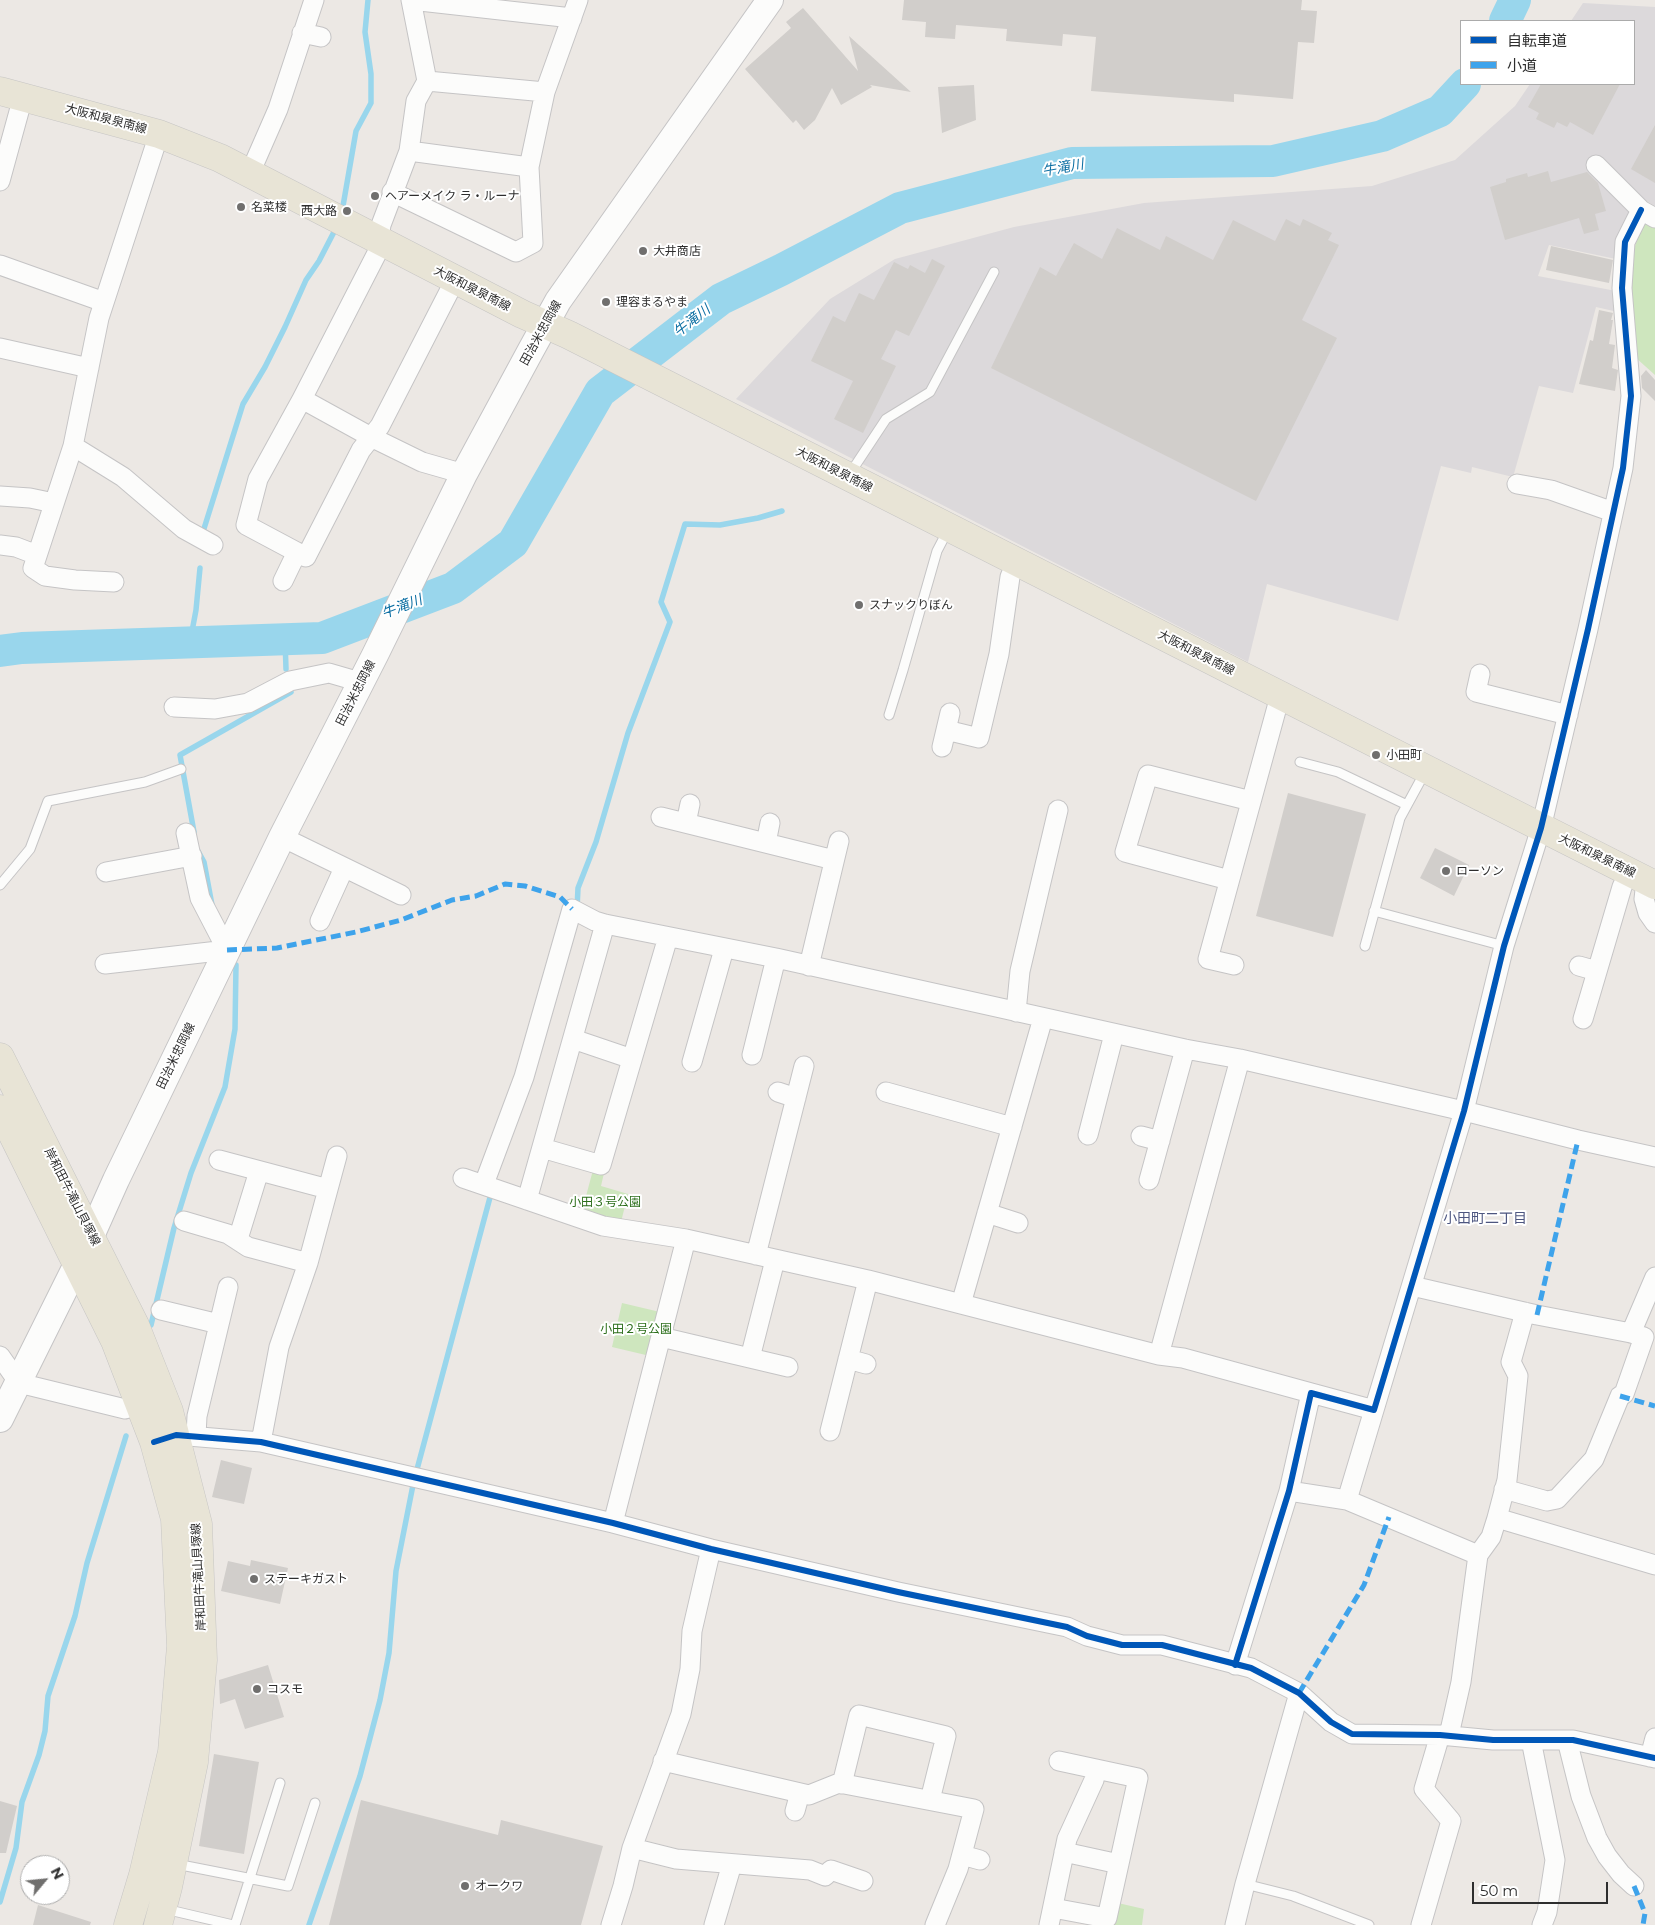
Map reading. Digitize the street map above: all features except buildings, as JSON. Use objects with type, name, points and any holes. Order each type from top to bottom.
[{"type":"main road","name":"田治米忠岡線","points":[[0,1419],[91,1236],[282,837],[375,656],[464,474],[545,324],[558,301],[770,0]]},
{"type":"main road","name":"大阪和泉泉南線","points":[[12,94],[159,134],[220,158],[522,314],[602,352],[1643,879]]},
{"type":"main road","name":"岸和田牛滝山貝塚線","points":[[0,1057],[135,1325],[169,1411],[198,1524],[203,1660],[194,1762],[160,1917]]},
{"type":"main road","name":"岸和田牛滝山貝塚線","points":[[0,1109],[115,1341],[175,1438],[175,1519],[181,1646],[172,1752],[143,1875],[128,1925]]},
{"type":"street","points":[[250,174],[278,109],[314,0]]},
{"type":"street","points":[[455,280],[380,426],[360,450],[306,557],[246,525],[258,479],[302,399],[377,253],[381,225],[409,151],[416,101],[427,81],[411,0],[572,18]]},
{"type":"street","points":[[392,192],[516,252],[534,243],[529,167],[546,92],[578,0]]},
{"type":"street","points":[[302,33],[321,37]]},
{"type":"street","points":[[427,81],[546,92]]},
{"type":"street","points":[[0,181],[12,94]]},
{"type":"street","points":[[114,582],[45,576],[33,568],[73,446],[99,318],[159,134]]},
{"type":"street","points":[[409,151],[529,167]]},
{"type":"street","points":[[1347,1500],[1464,1111],[1504,946],[1541,828],[1623,468],[1631,396],[1622,288],[1625,242],[1648,214],[1596,165]]},
{"type":"street","points":[[0,264],[104,302]]},
{"type":"street","points":[[0,348],[89,368]]},
{"type":"street","points":[[302,399],[422,462],[464,474]]},
{"type":"street","points":[[73,446],[123,477],[184,528],[213,545]]},
{"type":"street","points":[[1517,484],[1550,490],[1613,512]]},
{"type":"street","points":[[0,496],[30,498],[54,503]]},
{"type":"street","points":[[0,545],[16,547],[37,555]]},
{"type":"street","points":[[282,581],[297,552]]},
{"type":"street","points":[[946,730],[979,738],[1007,655],[1010,577],[1016,563]]},
{"type":"street","points":[[174,708],[215,709],[248,703],[290,681],[329,673],[360,682]]},
{"type":"street","points":[[1480,674],[1476,692],[1568,715]]},
{"type":"street","points":[[1234,965],[1208,959],[1277,707],[1282,696]]},
{"type":"street","points":[[1229,880],[1126,852],[1148,775],[1251,801]]},
{"type":"street","points":[[686,823],[690,804]]},
{"type":"street","points":[[1016,1012],[1020,971],[1058,810]]},
{"type":"street","points":[[661,817],[834,860]]},
{"type":"street","points":[[766,843],[770,823]]},
{"type":"street","points":[[105,964],[227,950],[200,898],[186,833]]},
{"type":"street","points":[[282,837],[402,895]]},
{"type":"street","points":[[810,966],[839,840]]},
{"type":"street","points":[[106,872],[192,856]]},
{"type":"street","points":[[320,921],[344,868]]},
{"type":"street","points":[[1583,1019],[1622,887],[1643,879],[1644,899],[1648,913],[1655,923]]},
{"type":"street","points":[[491,1187],[522,1060],[572,909],[605,924],[776,958],[1114,1034],[1240,1060],[1464,1111],[1578,1140],[1654,1151]]},
{"type":"street","points":[[527,1200],[605,924]]},
{"type":"street","points":[[542,1148],[601,1165],[668,937]]},
{"type":"street","points":[[692,1062],[724,949]]},
{"type":"street","points":[[752,1055],[776,958]]},
{"type":"street","points":[[1579,966],[1597,971]]},
{"type":"street","points":[[961,1304],[1043,1018]]},
{"type":"street","points":[[1088,1135],[1114,1034]]},
{"type":"street","points":[[573,1039],[632,1059]]},
{"type":"street","points":[[1150,1180],[1185,1049]]},
{"type":"street","points":[[1159,1356],[1240,1060]]},
{"type":"street","points":[[756,1255],[767,1176],[796,1098],[804,1066]]},
{"type":"street","points":[[778,1092],[796,1098]]},
{"type":"street","points":[[886,1092],[927,1094],[1012,1127]]},
{"type":"street","points":[[1141,1136],[1160,1140]]},
{"type":"street","points":[[261,1442],[279,1347],[308,1263],[337,1156]]},
{"type":"street","points":[[219,1160],[328,1189]]},
{"type":"street","points":[[238,1239],[259,1171]]},
{"type":"street","points":[[463,1178],[603,1226],[686,1239],[868,1280],[1159,1356],[1183,1358],[1374,1410]]},
{"type":"street","points":[[987,1213],[1018,1222]]},
{"type":"street","points":[[184,1221],[228,1234],[248,1247],[308,1263]]},
{"type":"street","points":[[613,1523],[686,1239]]},
{"type":"street","points":[[750,1358],[775,1260]]},
{"type":"street","points":[[1631,1333],[1655,1277]]},
{"type":"street","points":[[830,1431],[857,1361],[868,1280]]},
{"type":"street","points":[[1412,1286],[1644,1337],[1624,1394],[1620,1396],[1594,1459],[1557,1499],[1547,1501],[1504,1489]]},
{"type":"street","points":[[175,1438],[197,1416],[228,1287]]},
{"type":"street","points":[[161,1310],[219,1324]]},
{"type":"street","points":[[1421,1925],[1451,1821],[1424,1789],[1461,1682],[1478,1556],[1491,1537],[1508,1480],[1518,1376],[1511,1362],[1525,1312]]},
{"type":"street","points":[[661,1337],[788,1367]]},
{"type":"street","points":[[0,1356],[19,1383],[125,1409],[128,1408]]},
{"type":"street","points":[[1235,1665],[1289,1491],[1311,1393]]},
{"type":"street","points":[[175,1438],[261,1442],[613,1523],[711,1549],[898,1592],[1067,1627],[1087,1636],[1122,1645],[1162,1645],[1251,1668],[1299,1692],[1331,1722],[1352,1734],[1444,1735],[1492,1740],[1567,1740],[1652,1758],[1655,1738]]},
{"type":"street","points":[[1289,1491],[1347,1500],[1478,1556]]},
{"type":"street","points":[[1497,1518],[1655,1565]]},
{"type":"street","points":[[611,1925],[632,1848],[681,1714],[690,1669],[692,1631],[711,1549]]},
{"type":"street","points":[[1235,1925],[1299,1692]]},
{"type":"street","points":[[842,1784],[859,1714],[946,1736],[930,1800]]},
{"type":"street","points":[[1531,1740],[1541,1833],[1555,1860],[1550,1918]]},
{"type":"street","points":[[1567,1740],[1581,1796],[1597,1838],[1607,1856],[1621,1874],[1634,1886]]},
{"type":"street","points":[[663,1761],[798,1802],[809,1795],[839,1783],[974,1809],[962,1855],[935,1925]]},
{"type":"street","points":[[1059,1761],[1138,1778],[1107,1918],[1051,1916],[1067,1839],[1094,1780],[1096,1769]]},
{"type":"street","points":[[632,1848],[676,1859],[810,1870],[819,1882],[831,1870],[855,1872]]},
{"type":"street","points":[[1064,1852],[1119,1864]]},
{"type":"street","points":[[962,1855],[980,1860]]},
{"type":"street","points":[[714,1925],[732,1864]]},
{"type":"lane","points":[[848,477],[886,419],[930,392],[994,272]]},
{"type":"lane","points":[[888,715],[937,551],[949,528]]},
{"type":"lane","points":[[1300,762],[1338,772],[1407,805]]},
{"type":"lane","points":[[0,885],[30,849],[48,801],[145,782],[180,769]]},
{"type":"lane","points":[[1364,946],[1400,818],[1426,770]]},
{"type":"lane","points":[[1374,911],[1504,946]]},
{"type":"lane","points":[[160,1917],[234,1925],[280,1783]]},
{"type":"lane","points":[[173,1864],[288,1886],[315,1803]]},
{"type":"lane","points":[[1245,1884],[1294,1896],[1369,1925]]},
{"type":"shaded area","points":[[1583,3],[1655,7],[1655,206],[1640,197],[1631,215],[1616,259],[1549,245],[1538,276],[1616,291],[1618,312],[1596,307],[1573,393],[1539,386],[1513,477],[1472,467],[1471,473],[1441,466],[1398,621],[1267,584],[1248,662],[736,399],[830,299],[895,259],[1014,227],[1144,203],[1372,186],[1455,160],[1515,106],[1529,85],[1635,85],[1635,20],[1572,20]]},
{"type":"green space","points":[[1648,219],[1655,223],[1655,375],[1635,357],[1630,262],[1642,224]]},
{"type":"green space","name":"小田３号公園","points":[[593,1170],[604,1173],[601,1186],[628,1194],[621,1222],[582,1211]]},
{"type":"green space","name":"小田２号公園","points":[[622,1303],[660,1312],[650,1356],[612,1347]]},
{"type":"green space","points":[[1118,1903],[1144,1909],[1142,1925],[1113,1925]]},
{"type":"waterway","points":[[343,206],[356,131],[371,103],[371,74],[365,32],[368,0]]},
{"type":"waterway","name":"牛滝川","points":[[1505,20],[1515,0]]},
{"type":"waterway","name":"牛滝川","points":[[0,651],[22,648],[322,638],[453,588],[513,543],[600,392],[721,299],[900,208],[1072,163],[1273,161],[1382,136],[1440,111],[1464,85]]},
{"type":"waterway","points":[[202,535],[243,404],[265,367],[306,280],[319,261],[335,230]]},
{"type":"waterway","points":[[577,909],[578,888],[596,842],[628,733],[670,622],[661,602],[685,524],[720,525],[758,518],[782,511]]},
{"type":"waterway","points":[[190,642],[196,610],[200,568]]},
{"type":"waterway","points":[[285,639],[286,669]]},
{"type":"waterway","points":[[194,832],[180,755],[291,692]]},
{"type":"waterway","points":[[198,851],[204,862],[212,905]]},
{"type":"waterway","points":[[151,1325],[174,1228],[191,1173],[225,1087],[235,1029],[236,965]]},
{"type":"waterway","points":[[416,1473],[492,1190]]},
{"type":"waterway","points":[[0,1902],[16,1848],[22,1802],[39,1755],[45,1731],[48,1696],[75,1616],[87,1563],[126,1436]]},
{"type":"waterway","points":[[309,1925],[360,1776],[380,1700],[389,1653],[396,1571],[413,1485]]},
{"type":"marked path","points":[[227,950],[277,948],[356,932],[401,920],[452,900],[476,896],[505,884],[525,886],[560,897],[572,909]]},
{"type":"marked path","points":[[1537,1315],[1578,1140]]},
{"type":"marked path","points":[[1620,1396],[1655,1406]]},
{"type":"marked path","points":[[1299,1693],[1364,1585],[1389,1517]]},
{"type":"marked path","points":[[1634,1886],[1645,1913],[1643,1925]]},
{"type":"cycle path","points":[[1235,1665],[1289,1491],[1311,1393],[1374,1410],[1464,1111],[1504,946],[1541,828],[1588,629],[1623,468],[1631,396],[1622,288],[1625,242],[1641,210]]},
{"type":"cycle path","points":[[154,1442],[176,1435],[261,1442],[613,1523],[711,1549],[898,1592],[1067,1627],[1087,1636],[1122,1645],[1162,1645],[1251,1668],[1299,1693],[1331,1722],[1352,1734],[1440,1735],[1493,1740],[1573,1740],[1655,1758]]},
{"type":"place","name":"ヘアーメイク ラ・ルーナ","points":[[375,196]]},
{"type":"place","name":"名菜楼","points":[[241,207]]},
{"type":"place","name":"西大路","points":[[347,211]]},
{"type":"place","name":"大井商店","points":[[643,251]]},
{"type":"place","name":"理容まるやま","points":[[606,302]]},
{"type":"place","name":"スナックりぼん","points":[[859,605]]},
{"type":"place","name":"小田町","points":[[1376,755]]},
{"type":"place","name":"ローソン","points":[[1446,871]]},
{"type":"place","name":"ステーキガスト","points":[[254,1579]]},
{"type":"place","name":"コスモ","points":[[257,1689]]},
{"type":"place","name":"オークワ","points":[[465,1886]]},
{"type":"district","name":"小田町二丁目","points":[[1485,1219]]}]
